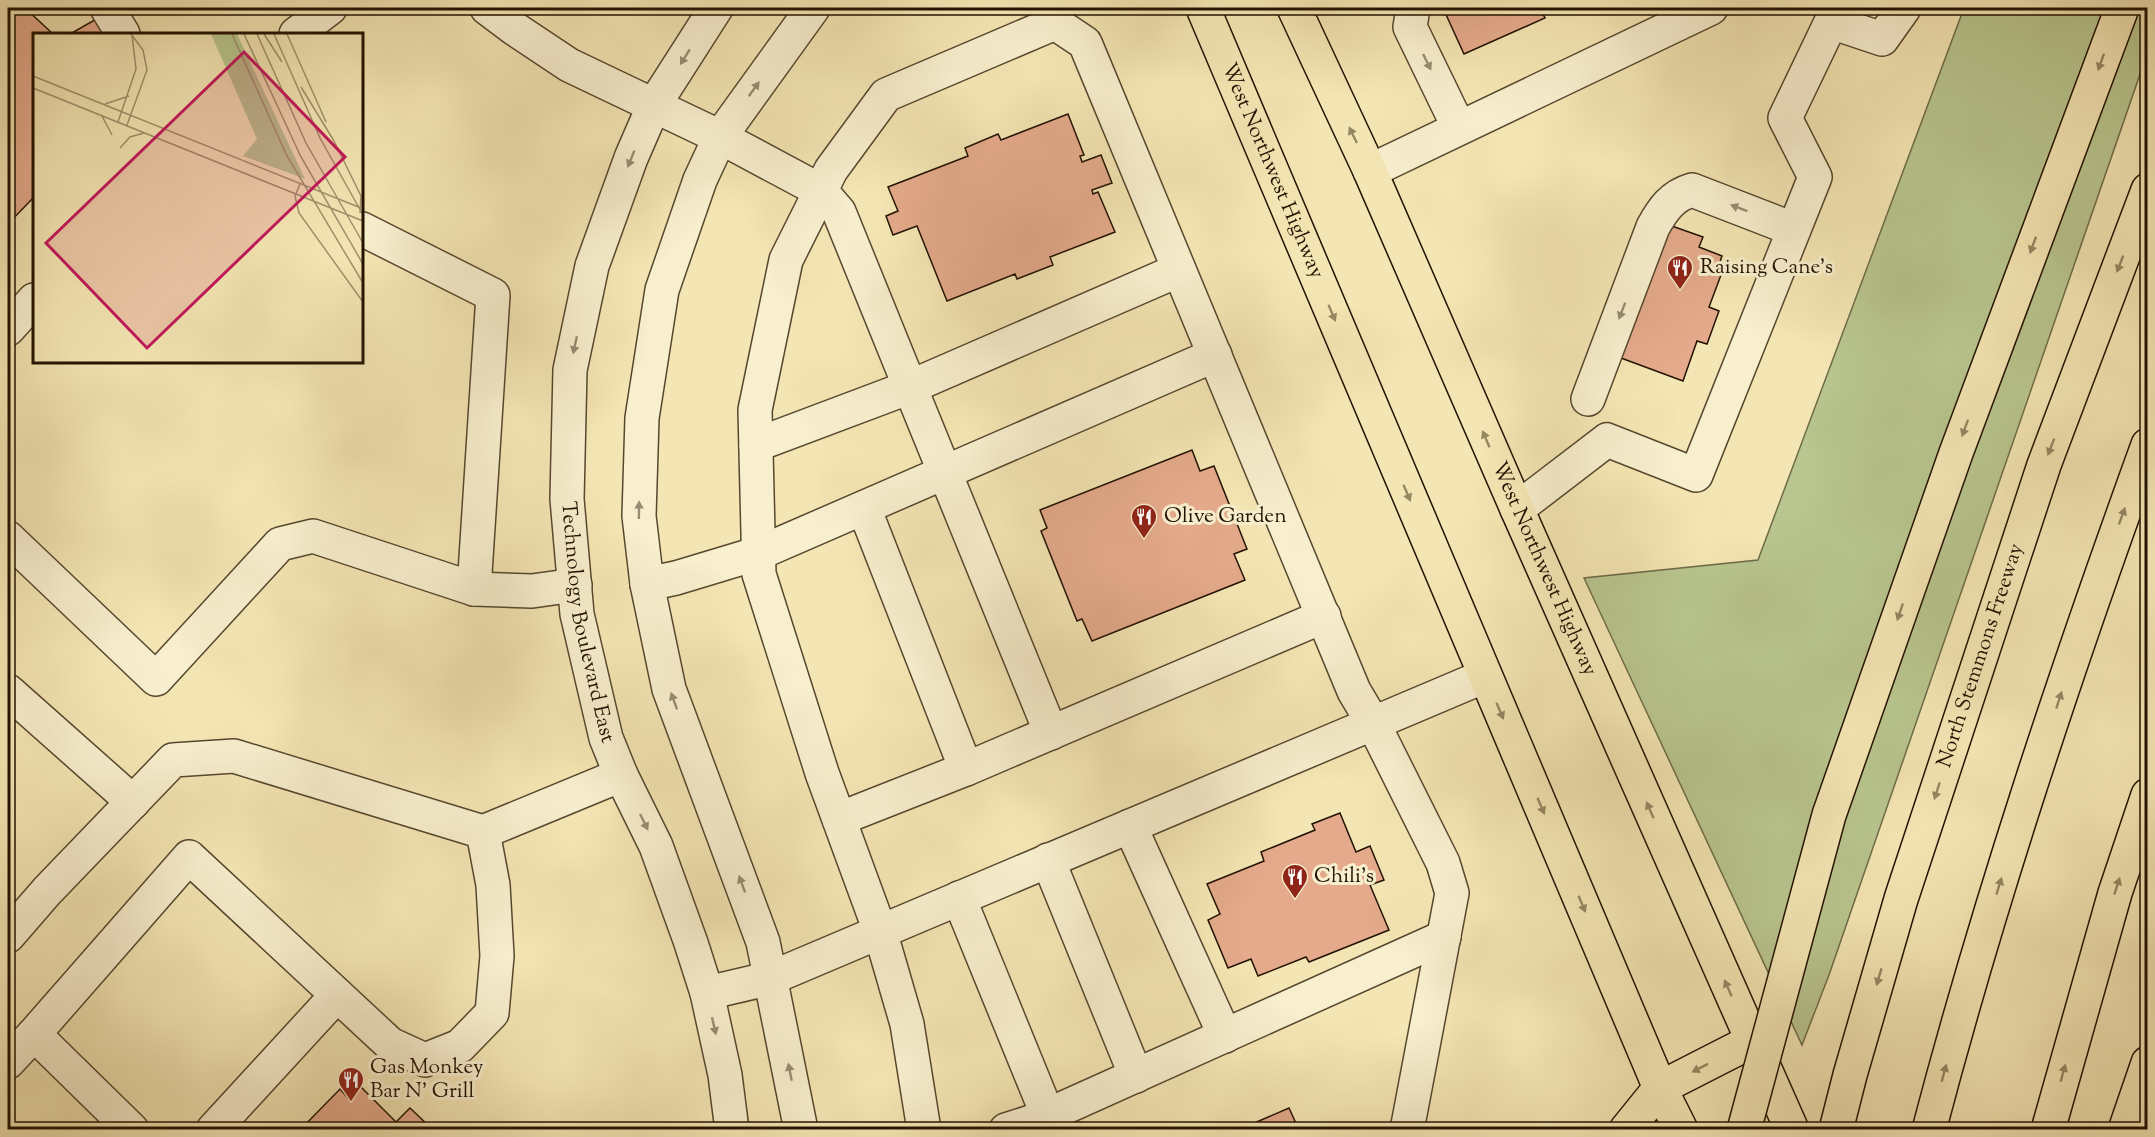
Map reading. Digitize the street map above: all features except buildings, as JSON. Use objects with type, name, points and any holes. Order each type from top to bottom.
[{"type":"main road","name":"West Northwest Highway","points":[[1203,8],[1660,1088],[1680,1130]]},
{"type":"main road","name":"West Northwest Highway","points":[[1294,8],[1370,171],[1792,1130]]},
{"type":"main road","points":[[1744,1130],[1790,954],[1833,804],[1956,453],[2122,8]]},
{"type":"main road","name":"North Stemmons Freeway","points":[[1836,1130],[1901,900],[2044,465],[2148,190]]},
{"type":"main road","points":[[1929,1130],[1956,1029],[2011,847],[2088,610],[2148,445]]},
{"type":"main road","points":[[2048,1130],[2115,893],[2148,795]]},
{"type":"main road","points":[[1626,1130],[1660,1088],[1752,1041]]},
{"type":"main road","points":[[2125,1130],[2148,1063]]},
{"type":"street","points":[[107,8],[122,33]]},
{"type":"street","points":[[297,33],[330,8]]},
{"type":"street","points":[[487,8],[568,65],[720,137],[821,191],[839,212],[1052,733]]},
{"type":"street","name":"Technology Boulevard East","points":[[716,8],[654,105],[631,158],[592,266],[570,369],[567,499],[577,614],[606,738],[621,775],[656,846],[691,943],[706,993],[725,1075],[732,1130]]},
{"type":"street","points":[[801,1130],[763,942],[669,689],[647,584],[639,516],[642,418],[662,290],[700,180],[720,137],[813,8]]},
{"type":"street","points":[[1413,8],[1410,27],[1459,128]]},
{"type":"street","points":[[1370,171],[1711,8]]},
{"type":"street","points":[[1517,509],[1607,440],[1696,475],[1815,177],[1785,118],[1827,15],[1882,39],[1904,8]]},
{"type":"street","points":[[924,1130],[907,1024],[880,931],[822,773],[759,574],[754,410],[786,260],[831,170],[886,95],[1055,23],[1085,43],[1354,691],[1373,723],[1443,863],[1452,894],[1407,1130]]},
{"type":"street","points":[[1588,399],[1653,227],[1670,202],[1680,194],[1692,190],[1793,229]]},
{"type":"street","points":[[363,230],[492,295],[474,589]]},
{"type":"street","points":[[756,445],[910,387],[1179,270]]},
{"type":"street","points":[[8,329],[33,301]]},
{"type":"street","points":[[647,584],[676,578],[759,553],[1215,355]]},
{"type":"street","points":[[864,508],[966,769]]},
{"type":"street","points":[[8,538],[156,679],[280,544],[313,536],[474,589],[532,591],[575,585]]},
{"type":"street","points":[[839,819],[1052,733],[1323,616]]},
{"type":"street","points":[[706,993],[771,978],[1485,676]]},
{"type":"street","points":[[8,691],[133,802]]},
{"type":"street","points":[[8,936],[47,891],[173,760],[234,756],[483,832],[621,775]]},
{"type":"street","points":[[1130,826],[1225,1036]]},
{"type":"street","points":[[8,1062],[189,857],[390,1044],[425,1060],[460,1046],[492,1013],[496,956],[493,885],[483,832]]},
{"type":"street","points":[[1048,860],[1136,1076]]},
{"type":"street","points":[[959,898],[1048,1116]]},
{"type":"street","points":[[1006,1130],[1048,1116],[1444,937]]},
{"type":"street","points":[[213,1130],[337,995]]},
{"type":"street","points":[[34,1034],[132,1130]]},
{"type":"green space","points":[[1964,8],[2147,8],[2147,54],[1829,975],[1802,1045],[1584,578],[1758,560]]},
{"type":"place","name":"Raising Cane's","points":[[1680,291]]},
{"type":"place","name":"Olive Garden","points":[[1144,540]]},
{"type":"place","name":"Chili's","points":[[1295,900]]},
{"type":"place","name":"Gas Monkey Bar N' Grill","points":[[351,1103]]}]
